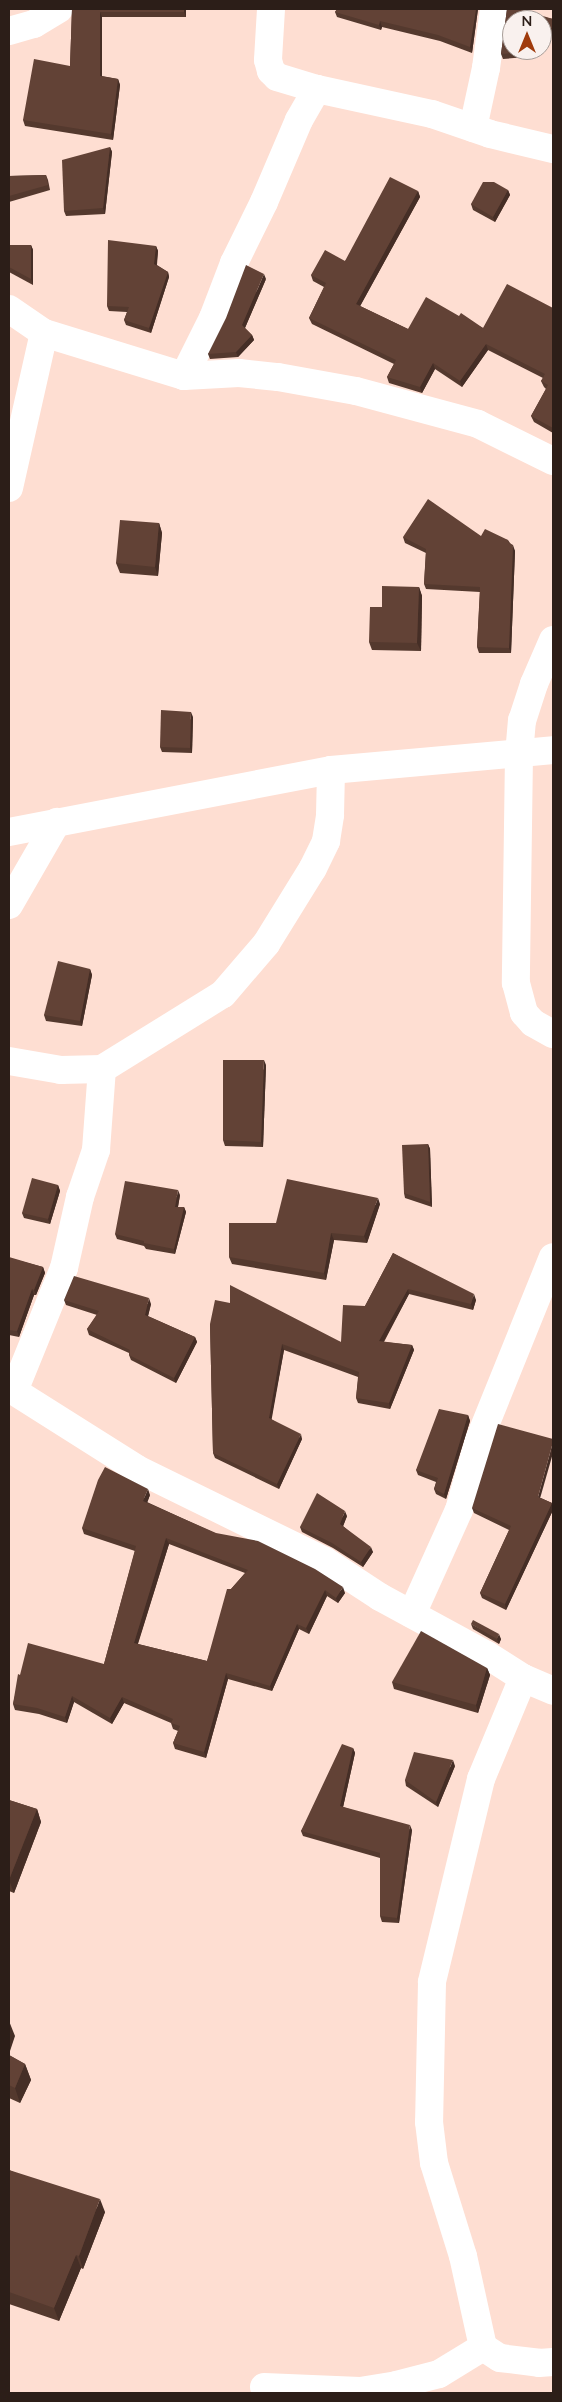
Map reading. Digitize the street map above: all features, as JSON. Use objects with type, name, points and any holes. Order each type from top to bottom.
[{"type":"street","points":[[9,31],[34,24],[60,9]]},
{"type":"street","points":[[271,9],[268,60],[271,71],[277,77],[317,89],[432,114],[473,128],[553,149]]},
{"type":"street","points":[[473,128],[486,68],[494,9]]},
{"type":"street","points":[[184,376],[213,318],[234,263],[264,202],[299,120],[317,89]]},
{"type":"street","points":[[9,309],[44,333],[184,376],[239,373],[286,378],[356,391],[478,424],[553,461]]},
{"type":"street","points":[[9,488],[44,333]]},
{"type":"street","points":[[553,640],[534,684],[522,720],[519,754],[516,983],[524,1013],[533,1023],[553,1034]]},
{"type":"street","points":[[9,832],[331,770],[553,750]]},
{"type":"street","points":[[9,1061],[61,1070],[102,1069],[223,994],[266,944],[313,868],[326,842],[330,815],[331,770]]},
{"type":"street","points":[[9,904],[57,822]]},
{"type":"street","points":[[102,1069],[96,1150],[80,1197],[64,1268],[11,1390],[137,1469],[325,1561],[380,1597],[523,1678],[553,1691]]},
{"type":"street","points":[[412,1614],[459,1510],[479,1440],[553,1258]]},
{"type":"street","points":[[523,1678],[481,1779],[432,1982],[429,2122],[434,2163],[463,2256],[483,2347],[500,2358],[539,2363],[553,2362]]},
{"type":"street","points":[[264,2388],[360,2391],[396,2385],[439,2374],[483,2347]]},
{"type":"building","points":[[72,9],[184,9],[184,12],[100,12],[100,76],[118,79],[111,134],[23,120],[34,59],[70,66]]},
{"type":"building","points":[[337,9],[476,9],[470,47],[438,35],[380,21],[379,25],[335,12]]},
{"type":"building","points":[[110,147],[103,208],[64,211],[62,160]]},
{"type":"building","points":[[46,175],[48,185],[9,196],[9,176]]},
{"type":"building","points":[[390,177],[418,191],[356,304],[408,329],[426,297],[459,316],[461,313],[483,328],[507,284],[553,308],[553,428],[531,416],[548,385],[541,381],[545,374],[486,344],[460,381],[433,363],[420,387],[387,377],[396,360],[309,318],[326,283],[311,275],[325,250],[345,261]]},
{"type":"building","points":[[483,182],[494,182],[508,190],[493,217],[471,204]]},
{"type":"building","points":[[108,240],[156,246],[154,264],[168,272],[149,328],[124,320],[129,307],[107,306]]},
{"type":"building","points":[[9,245],[31,245],[31,279],[9,267]]},
{"type":"building","points":[[246,265],[264,274],[242,325],[252,335],[236,352],[208,354],[226,318]]},
{"type":"building","points":[[428,499],[481,536],[485,529],[508,540],[513,545],[509,648],[477,647],[480,587],[424,584],[426,549],[403,537]]},
{"type":"building","points":[[120,520],[159,523],[155,567],[116,563]]},
{"type":"building","points":[[382,586],[419,587],[417,643],[369,642],[370,607],[382,607]]},
{"type":"building","points":[[161,710],[191,712],[190,748],[160,747]]},
{"type":"building","points":[[58,961],[90,969],[80,1021],[44,1015]]},
{"type":"building","points":[[223,1060],[264,1060],[261,1142],[223,1140]]},
{"type":"building","points":[[428,1144],[430,1202],[404,1193],[402,1145]]},
{"type":"building","points":[[32,1178],[58,1185],[48,1219],[22,1213]]},
{"type":"building","points":[[287,1179],[378,1198],[364,1236],[331,1233],[324,1273],[229,1257],[229,1223],[276,1223]]},
{"type":"building","points":[[125,1181],[178,1190],[175,1207],[184,1207],[174,1249],[144,1243],[144,1241],[115,1234]]},
{"type":"building","points":[[393,1253],[474,1294],[471,1304],[408,1289],[379,1341],[412,1345],[389,1403],[356,1398],[359,1372],[282,1344],[269,1418],[301,1434],[277,1484],[213,1453],[210,1324],[215,1300],[230,1303],[230,1285],[341,1342],[343,1305],[365,1306]]},
{"type":"building","points":[[9,1257],[43,1267],[34,1290],[32,1289],[17,1331],[9,1330]]},
{"type":"building","points":[[74,1276],[149,1298],[145,1315],[195,1337],[174,1378],[129,1355],[130,1350],[87,1329],[99,1311],[64,1300]]},
{"type":"building","points":[[439,1409],[468,1415],[444,1494],[434,1489],[438,1478],[416,1470]]},
{"type":"building","points":[[498,1424],[553,1439],[538,1497],[552,1503],[505,1604],[480,1593],[511,1526],[472,1508]]},
{"type":"building","points":[[105,1467],[148,1489],[143,1501],[216,1533],[258,1541],[315,1569],[343,1587],[336,1598],[325,1590],[306,1628],[297,1624],[270,1686],[226,1673],[204,1752],[173,1743],[180,1726],[171,1723],[173,1719],[122,1697],[110,1718],[72,1696],[65,1717],[37,1708],[13,1704],[18,1674],[20,1675],[28,1643],[104,1664],[136,1546],[82,1528],[98,1480]],"holes":[[[166,1538],[248,1570],[231,1589],[227,1589],[207,1661],[134,1643]]]},
{"type":"building","points":[[317,1493],[345,1511],[340,1524],[371,1547],[361,1562],[332,1543],[300,1527]]},
{"type":"building","points":[[473,1620],[499,1634],[497,1639],[471,1624]]},
{"type":"building","points":[[421,1631],[487,1668],[476,1705],[392,1682]]},
{"type":"building","points":[[342,1744],[353,1748],[340,1806],[410,1825],[397,1918],[380,1916],[380,1853],[301,1831]]},
{"type":"building","points":[[414,1752],[453,1760],[436,1802],[405,1780]]},
{"type":"building","points":[[9,1800],[37,1809],[9,1880]]},
{"type":"building","points":[[9,2055],[25,2064],[15,2088],[9,2085]]},
{"type":"building","points":[[9,2170],[100,2199],[79,2256],[76,2255],[54,2308],[9,2292]]}]
